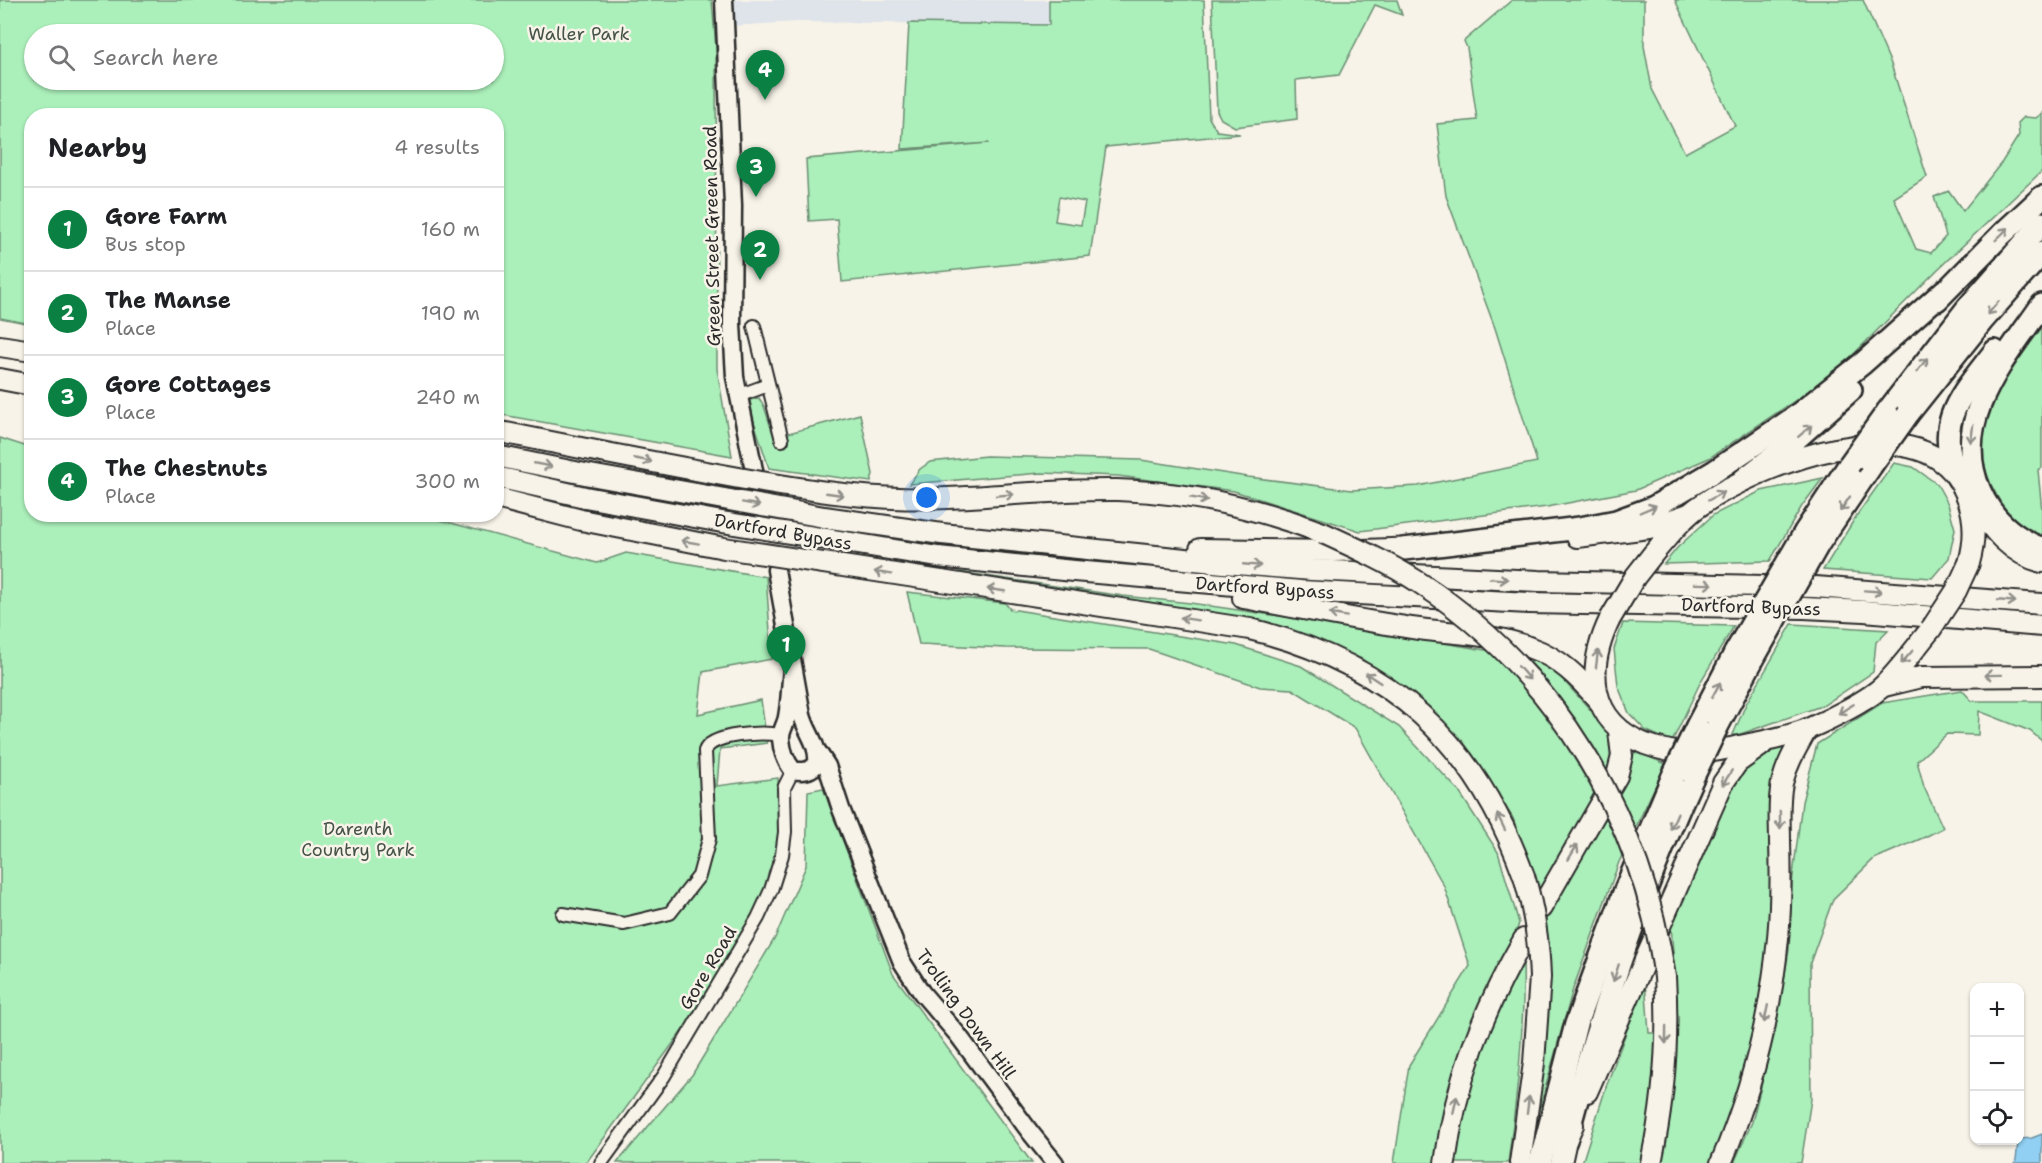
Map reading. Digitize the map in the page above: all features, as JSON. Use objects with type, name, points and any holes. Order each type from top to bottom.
[{"type":"highway","points":[[1404,549],[1580,528],[1616,521],[1654,507],[1698,482],[1795,417],[1863,363],[1945,290],[2042,197]]},
{"type":"highway","points":[[1540,1163],[1576,1024],[1625,890],[1744,657],[1812,537],[1849,465],[1963,313],[2042,224]]},
{"type":"highway","points":[[1812,537],[1871,466],[1908,414],[1983,320],[2042,253]]},
{"type":"highway","points":[[1068,548],[1335,551],[1404,549],[1486,545],[1608,534],[1665,524],[1689,514],[1743,480],[1796,439],[1856,386],[1904,339],[1945,290]]},
{"type":"highway","points":[[1884,686],[1932,629],[1953,596],[1969,562],[1974,530],[1963,487],[1948,452],[1948,433],[1952,413],[1979,372],[2042,292]]},
{"type":"highway","points":[[2042,305],[1992,379],[1975,416],[1971,442],[1971,460],[1975,478],[1990,509],[2011,531],[2042,549]]},
{"type":"highway","points":[[0,346],[24,350]]},
{"type":"highway","points":[[0,371],[24,375]]},
{"type":"highway","points":[[0,379],[24,384]]},
{"type":"highway","points":[[504,433],[719,475],[838,494],[879,498],[946,498],[1077,490],[1153,492],[1189,497],[1239,507],[1323,533],[1420,583],[1499,646],[1523,671],[1560,717],[1604,784],[1626,832],[1654,917],[1665,976],[1666,1061],[1651,1163]]},
{"type":"highway","points":[[1743,480],[1767,470],[1844,447],[1875,443],[1899,445],[1929,455],[1950,468],[2002,539],[2026,556],[2042,562]]},
{"type":"highway","name":"Dartford Bypass","points":[[504,458],[824,517],[942,534],[1068,548],[1312,570],[1539,581],[1815,587],[2042,604]]},
{"type":"highway","name":"Dartford Bypass","points":[[504,479],[733,524],[938,557],[1063,570],[1301,591],[1528,603],[1824,609],[2042,626]]},
{"type":"highway","points":[[504,500],[581,520],[724,548],[1250,629],[1296,642],[1340,659],[1376,680],[1410,705],[1467,765],[1502,821],[1524,876],[1539,945],[1540,977],[1534,1063],[1520,1163]]},
{"type":"highway","points":[[1599,700],[1595,674],[1597,655],[1610,619],[1635,577],[1689,514]]},
{"type":"highway","points":[[1063,570],[1188,592],[1244,598],[1391,625],[1477,635],[1530,647],[1556,660],[1577,676],[1599,700],[1619,731],[1622,756],[1617,776],[1541,908]]},
{"type":"highway","points":[[1619,731],[1653,747],[1688,754],[1702,753],[1770,740],[1807,729],[1837,715],[1884,686],[1921,677],[2042,675]]},
{"type":"highway","points":[[1721,1163],[1754,1070],[1770,998],[1779,926],[1782,784],[1793,754],[1807,729]]},
{"type":"highway","points":[[1566,1140],[1723,783],[1742,759],[1770,740]]},
{"type":"highway","points":[[1561,1163],[1590,1054],[1683,777]]},
{"type":"highway","points":[[1445,1163],[1454,1112],[1467,1060],[1497,989],[1524,939]]},
{"type":"main road","name":"Green Street Green Road","points":[[724,0],[733,206],[733,351],[738,396],[754,471]]},
{"type":"main road","points":[[776,570],[792,669],[804,724],[808,728],[816,750],[817,763],[812,769],[799,770],[785,757],[783,731],[792,669]]},
{"type":"main road","points":[[783,731],[791,724],[804,724]]},
{"type":"main road","name":"Trolling Down Hill","points":[[816,750],[827,765],[841,809],[895,946],[906,968],[922,993],[958,1035],[1055,1163]]},
{"type":"main road","name":"Trolling Down Hill","points":[[799,770],[826,789],[841,809]]},
{"type":"street","points":[[754,326],[782,440]]},
{"type":"street","points":[[738,396],[768,386]]},
{"type":"street","points":[[563,914],[624,924],[670,913],[699,876],[709,839],[706,746],[715,740],[783,731]]},
{"type":"street","name":"Gore Road","points":[[601,1163],[664,1076],[759,918],[782,855],[785,832],[784,788],[799,770]]},
{"type":"shaded area","points":[[731,0],[1049,0],[1049,25],[796,22],[732,26]]},
{"type":"green space","name":"Waller Park","points":[[0,0],[712,0],[716,49],[717,369],[732,456],[504,415],[504,108],[24,108],[24,323],[0,318]]},
{"type":"green space","points":[[1049,0],[1204,0],[1209,118],[1217,131],[1240,134],[1106,147],[1090,256],[842,282],[837,219],[809,221],[806,159],[989,143],[902,149],[909,23],[1049,25]],"holes":[[[1059,197],[1085,202],[1081,225],[1055,221]]]},
{"type":"green space","points":[[1212,0],[1397,0],[1402,15],[1375,5],[1339,75],[1296,80],[1297,119],[1235,127],[1221,119],[1217,111]]},
{"type":"green space","points":[[1512,0],[1644,0],[1644,46],[1652,89],[1685,153],[1735,126],[1675,0],[1863,0],[1891,64],[1927,177],[1894,198],[1916,249],[1931,253],[1946,236],[1934,197],[1949,191],[1963,211],[2002,162],[2019,135],[2018,123],[2024,117],[2036,118],[2042,113],[2042,171],[1937,270],[1832,376],[1709,458],[1636,490],[1547,507],[1360,531],[1234,491],[1118,476],[1041,473],[909,484],[920,469],[930,462],[986,456],[1141,460],[1352,490],[1418,486],[1537,462],[1495,328],[1446,196],[1437,124],[1477,120],[1467,48],[1464,41]]},
{"type":"green space","points":[[2042,327],[2042,468],[2038,470],[2042,539],[2020,529],[2009,518],[1986,472],[1983,449],[1985,427],[1991,406],[2014,366]]},
{"type":"green space","points":[[759,398],[764,406],[777,446],[787,443],[785,434],[860,414],[873,474],[871,482],[769,468],[749,407],[750,400]]},
{"type":"green space","name":"Darenth Country Park","points":[[0,438],[24,446],[24,522],[448,522],[597,563],[626,553],[766,577],[772,659],[703,672],[698,714],[761,700],[767,743],[720,749],[717,786],[778,778],[779,830],[772,879],[736,949],[701,1005],[586,1163],[0,1163]]},
{"type":"green space","points":[[1894,463],[1913,467],[1937,484],[1948,504],[1955,529],[1949,558],[1932,578],[1823,570],[1857,515]]},
{"type":"green space","points":[[1823,478],[1802,506],[1770,561],[1664,564],[1678,547],[1713,515],[1761,491]]},
{"type":"green space","points":[[959,572],[1307,620],[1527,657],[1554,670],[1608,729],[1611,762],[1577,829],[1538,892],[1513,818],[1463,741],[1362,659],[1282,630],[958,576]]},
{"type":"green space","points":[[907,592],[1005,603],[1010,609],[1236,645],[1301,666],[1399,727],[1458,790],[1498,852],[1519,923],[1464,1044],[1447,1101],[1435,1163],[1394,1163],[1409,1065],[1470,966],[1444,886],[1355,728],[1292,689],[1260,687],[1149,649],[1005,648],[919,644]]},
{"type":"green space","points":[[1623,623],[1734,626],[1701,681],[1672,742],[1645,730],[1629,713],[1618,686],[1614,649]]},
{"type":"green space","points":[[1792,624],[1888,630],[1876,642],[1873,672],[1824,705],[1732,737],[1746,704]]},
{"type":"green space","points":[[1962,690],[1972,701],[2042,701],[2042,741],[2030,731],[1979,711],[1978,735],[1947,734],[1917,761],[1924,787],[1943,828],[1874,859],[1833,899],[1810,963],[1811,1099],[1801,1163],[1734,1163],[1752,1122],[1775,1031],[1789,950],[1792,884],[1802,802],[1817,744],[1882,703]]},
{"type":"green space","points":[[1786,746],[1774,854],[1770,939],[1752,1047],[1713,1163],[1661,1163],[1671,1113],[1678,1022],[1671,925],[1734,778],[1757,754]]},
{"type":"green space","points":[[1635,751],[1666,764],[1619,862],[1573,989],[1537,1118],[1549,979],[1546,918],[1623,786]]},
{"type":"green space","points":[[823,788],[893,974],[1032,1163],[617,1163],[692,1075],[775,938],[806,866],[808,791]]},
{"type":"green space","points":[[1523,959],[1522,1036],[1508,1163],[1454,1163],[1464,1101],[1476,1062]]},
{"type":"green space","points":[[1645,981],[1649,1033],[1658,1033],[1655,1105],[1641,1163],[1582,1163],[1607,1084]]},
{"type":"water","points":[[2042,1134],[2042,1163],[2015,1163],[2018,1145],[2024,1145],[2024,1139]]},
{"type":"tunnel","points":[[754,471],[775,566]]},
{"type":"place","name":"The Chestnuts","points":[[765,100]]},
{"type":"place","name":"Gore Cottages","points":[[756,197]]},
{"type":"place","name":"The Manse","points":[[760,280]]},
{"type":"place","name":"Gore Farm","points":[[786,675]]}]
